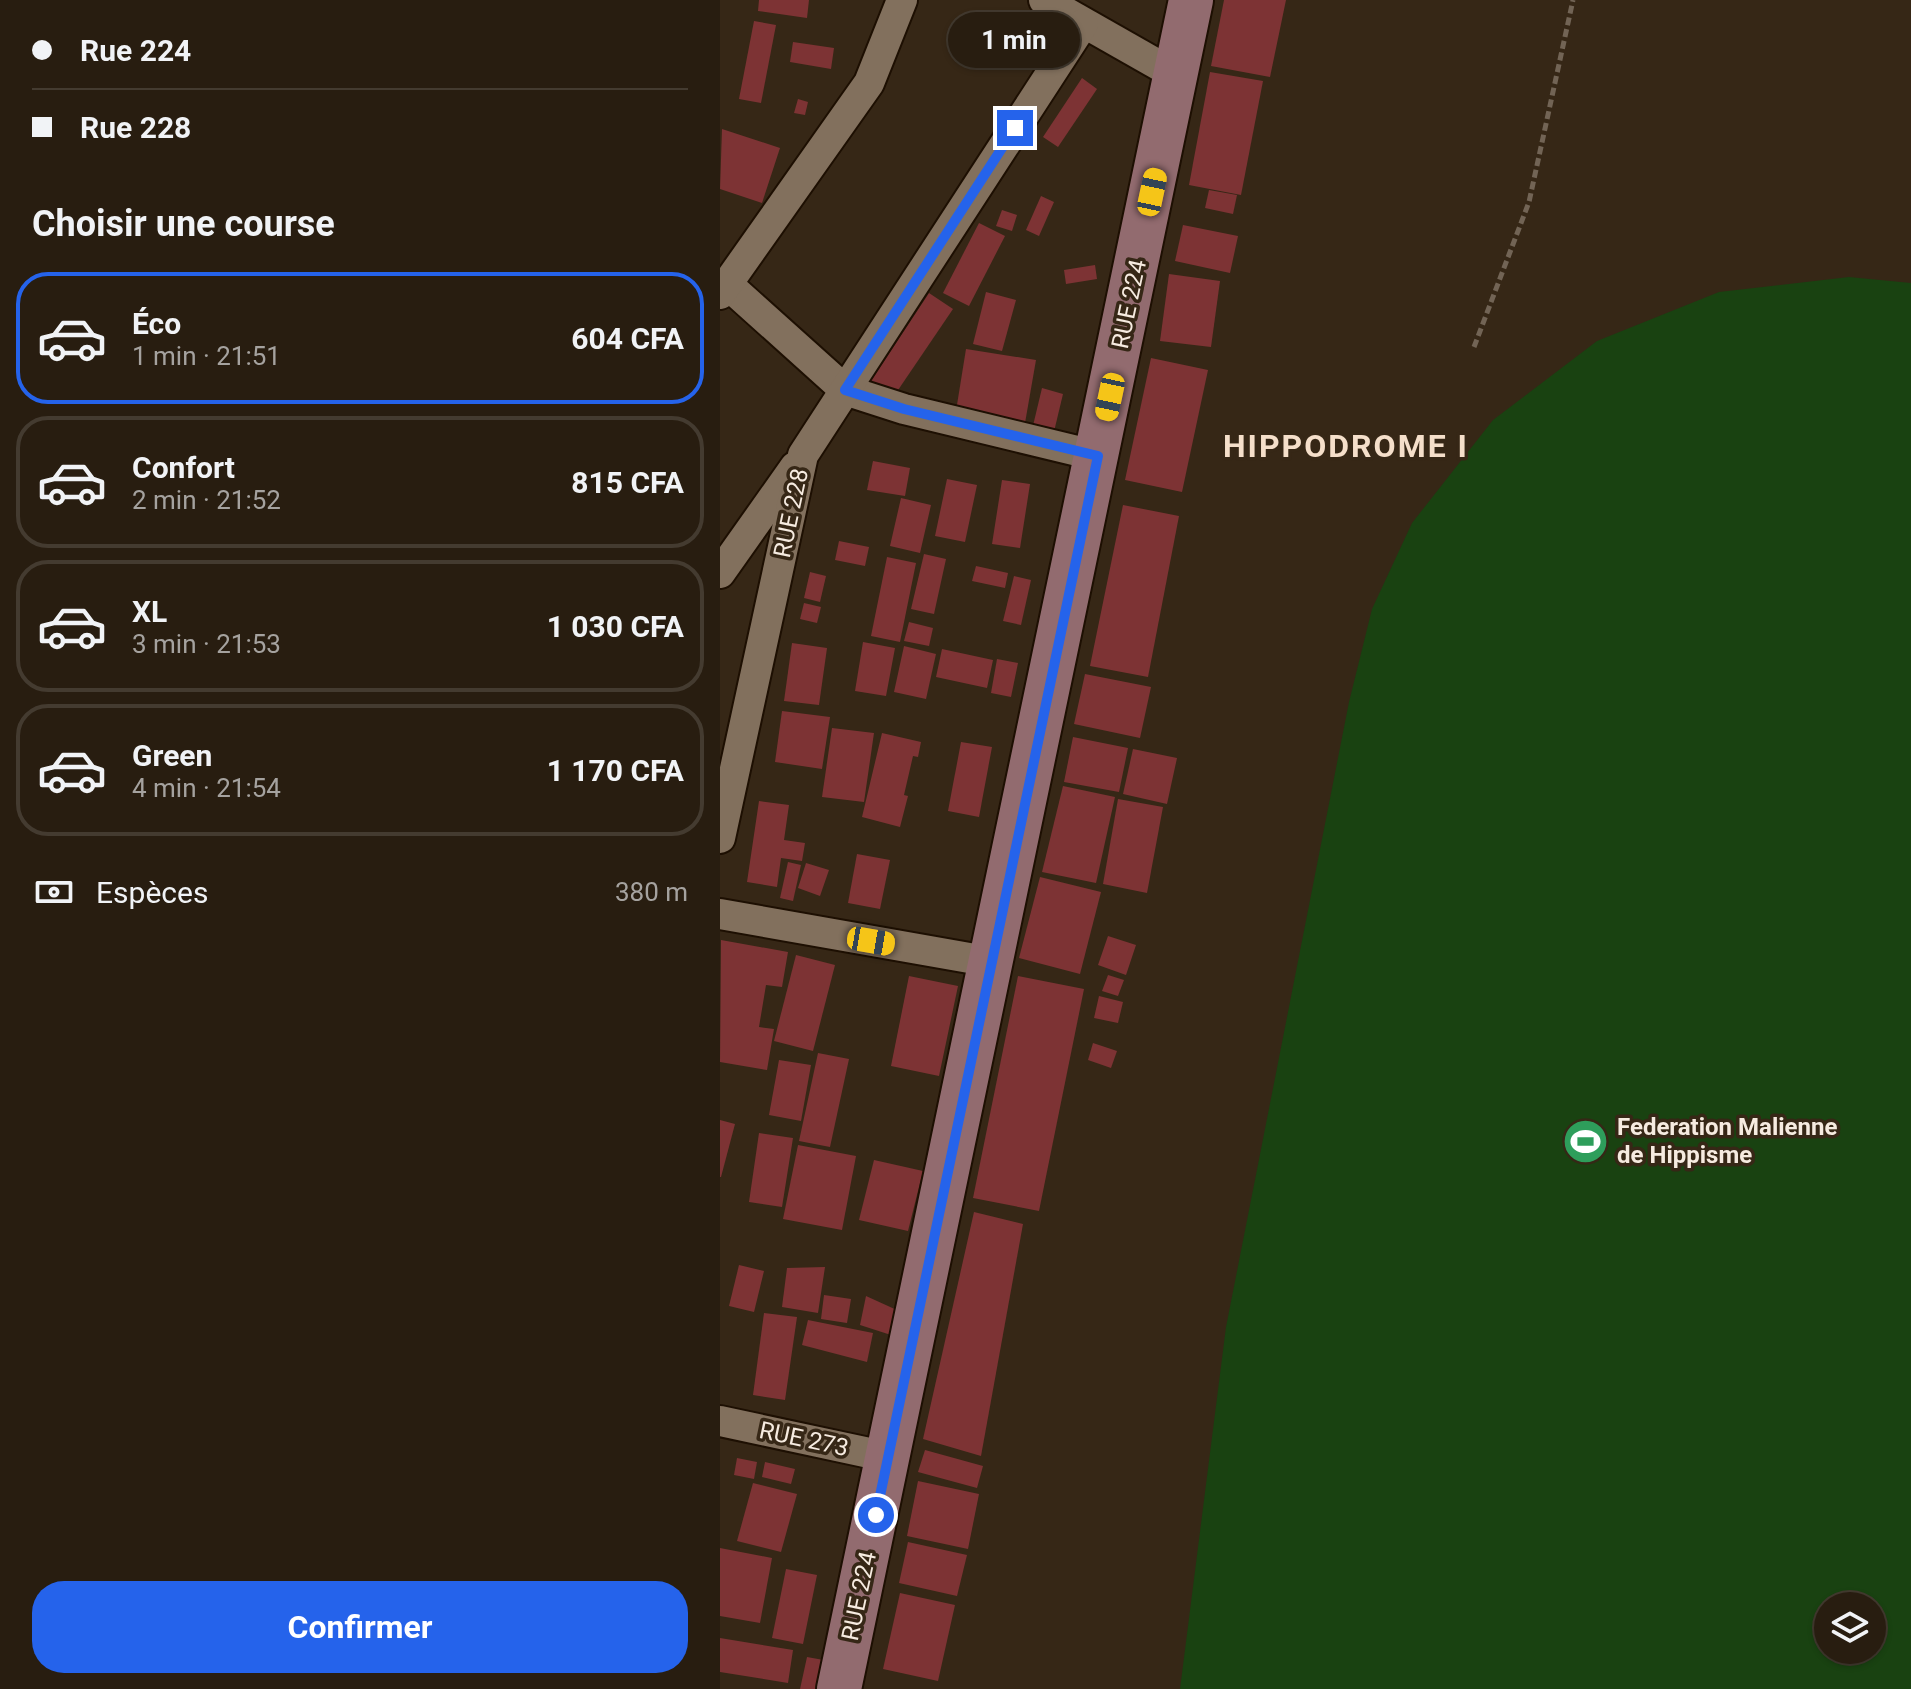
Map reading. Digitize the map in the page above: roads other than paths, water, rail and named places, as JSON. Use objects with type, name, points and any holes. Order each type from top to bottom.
[{"type":"street","points":[[902,0],[869,83],[724,289],[845,390],[904,409],[1098,456]]},
{"type":"street","points":[[1044,0],[1176,75]]},
{"type":"street","name":"RUE 224","points":[[839,1689],[1191,0]]},
{"type":"street","name":"RUE 228","points":[[720,838],[803,455],[1083,24]]},
{"type":"street","points":[[720,573],[803,455]]},
{"type":"street","points":[[720,914],[992,962]]},
{"type":"street","name":"RUE 273","points":[[720,1421],[888,1457]]},
{"type":"place","name":"Federation Malienne de Hippisme","points":[[1586,1141]]},
{"type":"district","name":"HIPPODROME I","points":[[1346,446]]}]
